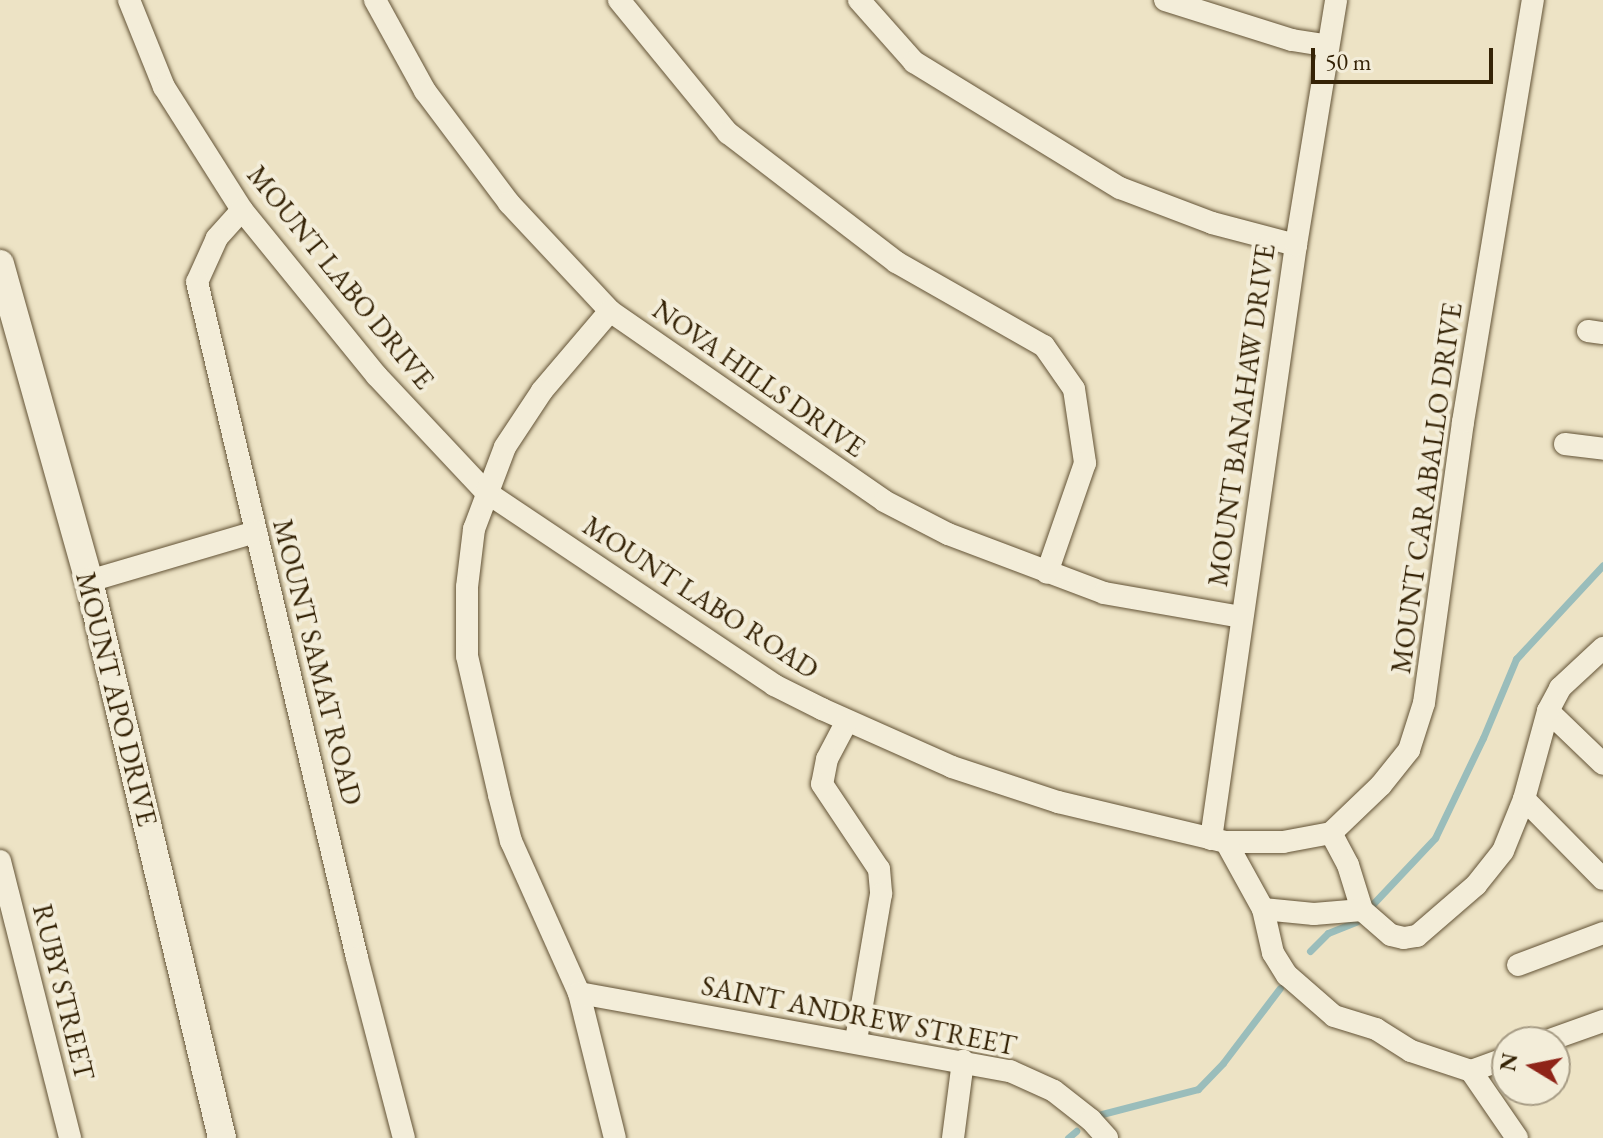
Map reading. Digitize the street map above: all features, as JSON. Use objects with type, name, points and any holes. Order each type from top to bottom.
[{"type":"street","name":"MOUNT LABO DRIVE","points":[[129,0],[164,87],[242,210],[377,376],[486,492]]},
{"type":"street","name":"NOVA HILLS DRIVE","points":[[375,0],[425,91],[509,203],[610,311],[884,501],[948,534],[1104,593],[1242,617]]},
{"type":"street","points":[[619,0],[728,133],[896,262],[1044,346],[1074,389],[1085,463],[1047,573]]},
{"type":"street","points":[[859,0],[914,62],[1120,188],[1212,223],[1296,245]]},
{"type":"street","points":[[1165,0],[1292,40],[1328,46]]},
{"type":"street","name":"MOUNT BANAHAW DRIVE","points":[[1218,841],[1242,617],[1296,245],[1336,0]]},
{"type":"street","name":"MOUNT CARABALLO DRIVE","points":[[1331,833],[1381,785],[1409,750],[1424,703],[1463,422],[1533,0]]},
{"type":"street","name":"MOUNT SAMAT ROAD","points":[[242,210],[217,238],[197,282],[357,958],[404,1138]]},
{"type":"street","name":"MOUNT APO DRIVE","points":[[0,264],[89,581],[222,1138]]},
{"type":"street","points":[[610,311],[542,391],[505,447],[486,492],[474,529],[467,587],[467,656],[511,841],[579,993],[615,1138]]},
{"type":"street","points":[[1565,444],[1603,449]]},
{"type":"street","name":"MOUNT LABO ROAD","points":[[486,492],[774,685],[847,721],[952,767],[1058,802],[1218,841]]},
{"type":"street","points":[[89,581],[256,532]]},
{"type":"street","points":[[1218,841],[1283,842],[1331,833],[1348,865],[1362,910],[1391,935],[1417,936],[1476,885],[1503,851],[1524,799],[1548,711],[1560,688],[1603,648]]},
{"type":"street","points":[[1548,711],[1601,758]]},
{"type":"street","points":[[847,721],[827,759],[822,784],[879,869],[881,894],[856,1041]]},
{"type":"street","points":[[1524,799],[1603,879]]},
{"type":"street","points":[[1218,841],[1263,909],[1273,953],[1287,975],[1334,1016],[1376,1029],[1411,1051],[1471,1071],[1517,1138]]},
{"type":"street","name":"RUBY STREET","points":[[0,861],[70,1138]]},
{"type":"street","points":[[1263,909],[1314,914],[1362,910]]},
{"type":"street","points":[[1518,965],[1603,933]]},
{"type":"street","name":"SAINT ANDREW STREET","points":[[579,993],[1010,1071],[1054,1091],[1091,1120],[1107,1138]]},
{"type":"street","points":[[1571,1032],[1603,1021]]},
{"type":"street","points":[[953,1138],[963,1061]]},
{"type":"street","points":[[1471,1071],[1491,1064]]},
{"type":"waterway","points":[[1370,907],[1435,838],[1483,738],[1516,659],[1603,565]]},
{"type":"waterway","points":[[1310,951],[1328,933],[1357,921]]},
{"type":"waterway","points":[[1102,1114],[1198,1089],[1223,1063],[1280,988]]},
{"type":"waterway","points":[[1068,1138],[1076,1131]]}]
